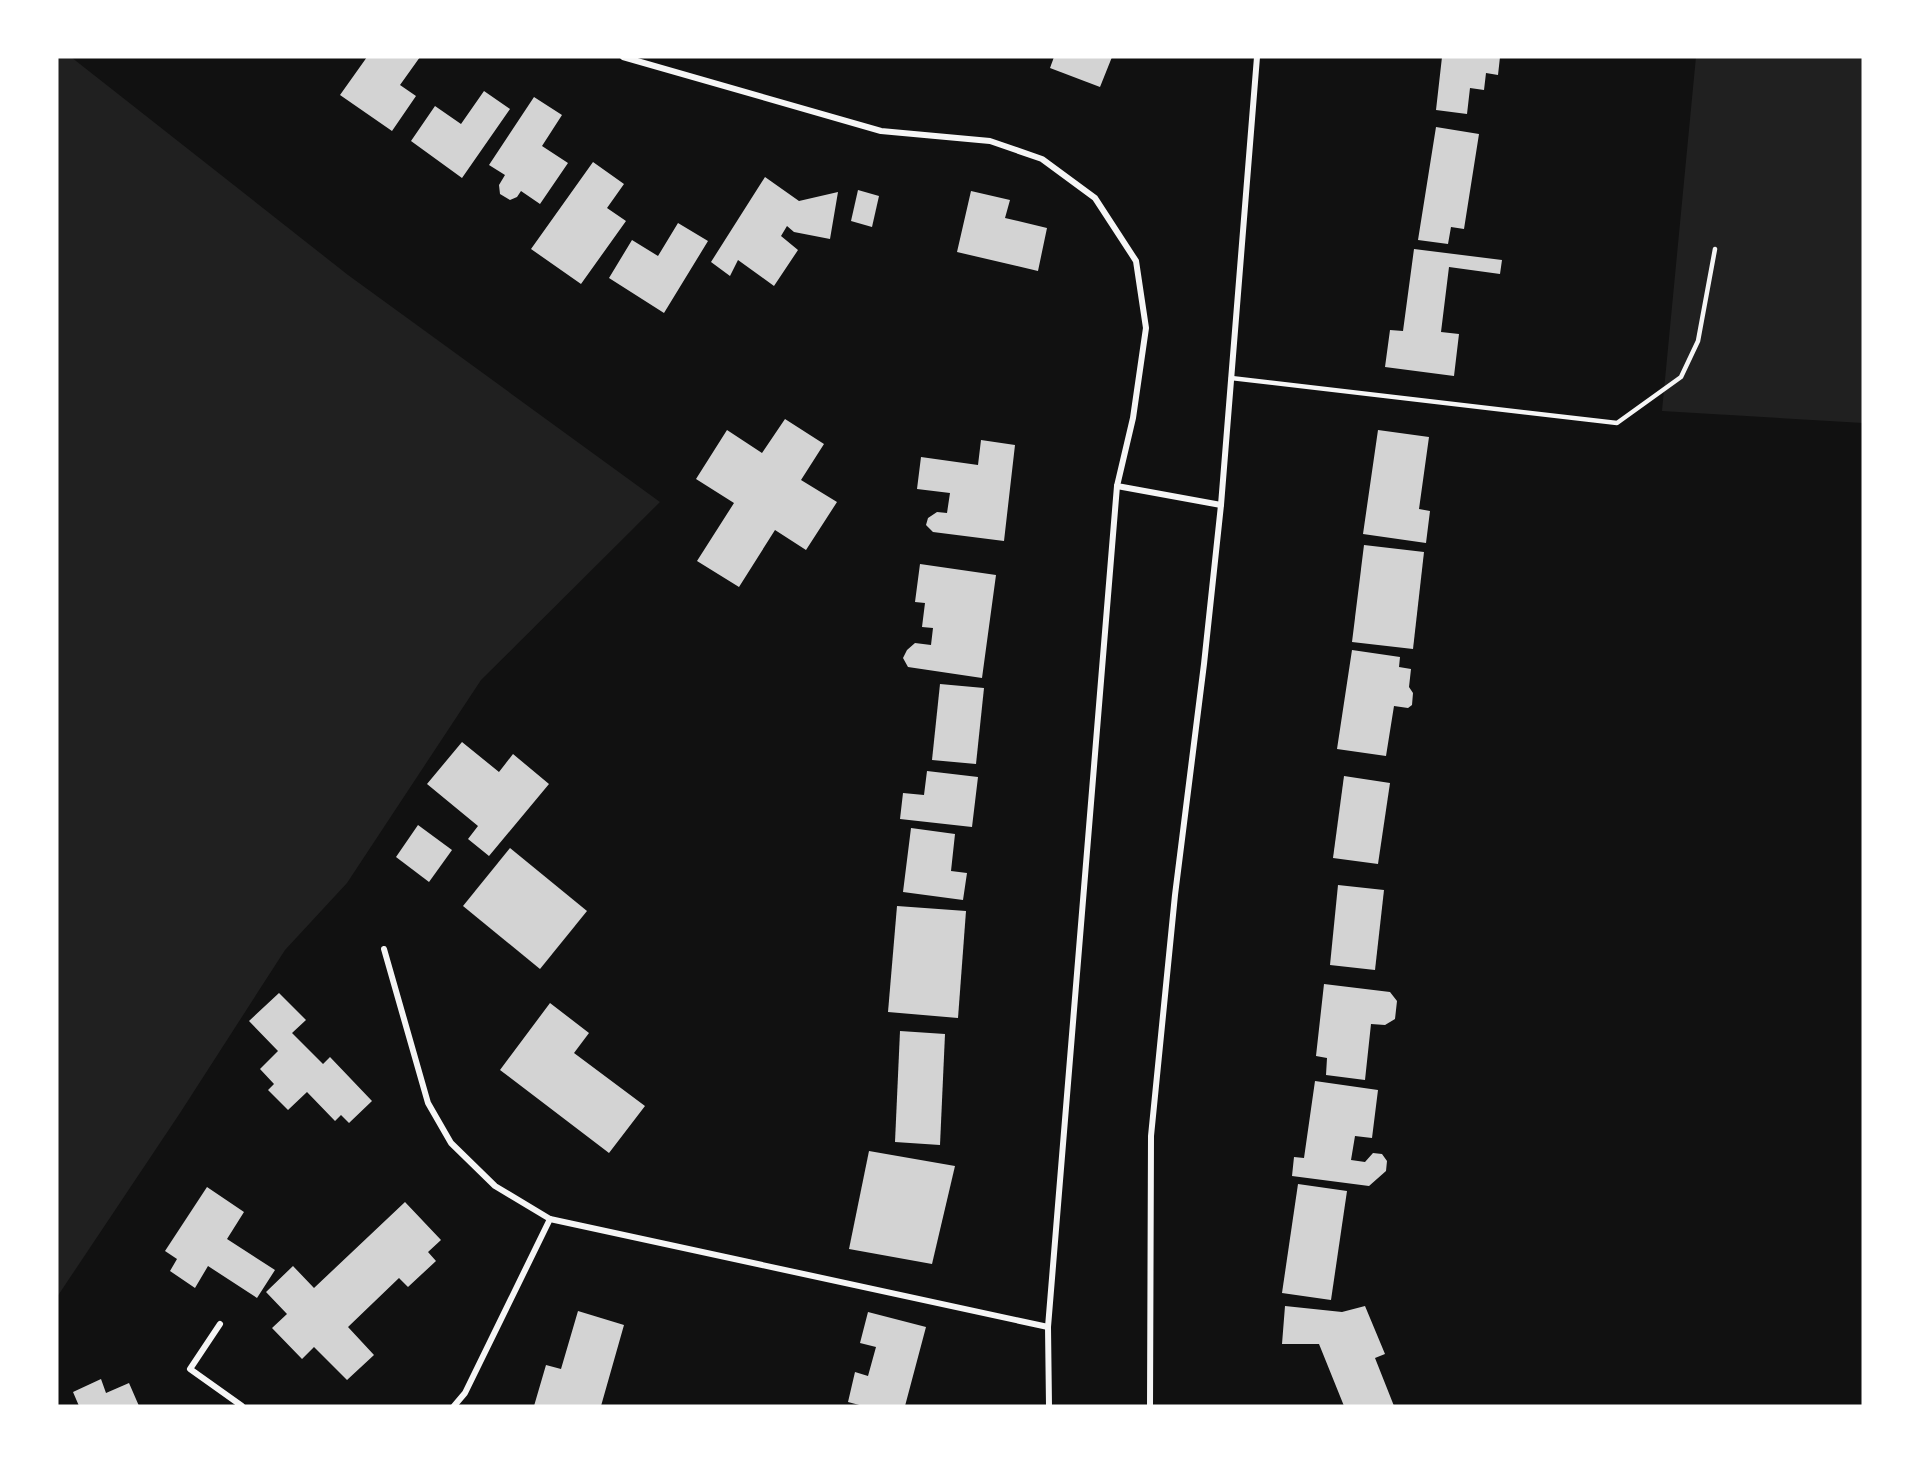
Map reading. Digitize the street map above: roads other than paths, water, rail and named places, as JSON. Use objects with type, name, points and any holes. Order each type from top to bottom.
[{"type":"street","points":[[623,57],[881,131],[990,141],[1042,159],[1095,198],[1136,261],[1146,328],[1133,418],[1117,486],[1048,1327],[1048,1406]]},
{"type":"street","points":[[1150,1406],[1151,1136],[1174,895],[1203,675],[1221,505],[1257,57]]},
{"type":"street","points":[[1117,486],[1221,505]]},
{"type":"street","points":[[384,949],[428,1103],[451,1143],[495,1186],[550,1219],[1048,1327]]},
{"type":"street","points":[[454,1406],[465,1394],[550,1219]]},
{"type":"street","points":[[220,1324],[190,1369],[243,1406]]},
{"type":"lane","points":[[1231,378],[1617,423],[1681,377],[1698,341],[1715,249]]}]
